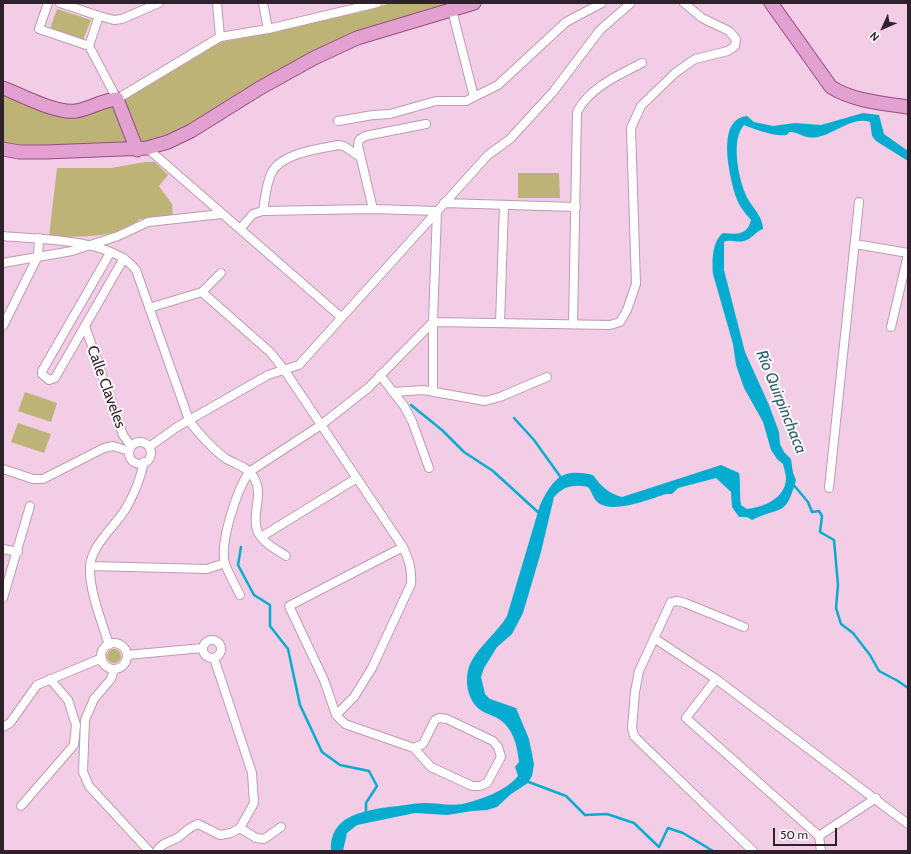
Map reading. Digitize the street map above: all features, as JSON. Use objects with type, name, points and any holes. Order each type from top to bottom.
[{"type":"main road","points":[[3,149],[19,152],[142,149],[191,131],[260,88],[314,58],[357,38],[455,7],[474,3]]},
{"type":"main road","points":[[770,3],[831,87],[853,97],[908,107]]},
{"type":"main road","points":[[3,88],[57,109],[70,112],[78,111],[109,100],[117,100],[142,149]]},
{"type":"street","points":[[48,3],[39,29],[88,46],[117,100],[220,37],[268,29],[377,3]]},
{"type":"street","points":[[60,3],[82,6],[98,16],[114,20],[122,19],[159,3]]},
{"type":"street","points":[[217,3],[220,37]]},
{"type":"street","points":[[263,3],[268,29]]},
{"type":"street","points":[[338,122],[390,114],[436,101],[466,101],[498,84],[566,22],[602,3]]},
{"type":"street","points":[[149,447],[189,420],[268,375],[285,371],[299,365],[488,155],[510,139],[553,92],[600,30],[631,3]]},
{"type":"street","points":[[240,595],[225,563],[224,554],[230,516],[242,483],[249,472],[321,425],[368,388],[433,322],[610,325],[620,322],[627,310],[636,284],[631,128],[641,106],[675,73],[695,59],[728,51],[735,46],[736,39],[729,31],[702,18],[684,3]]},
{"type":"street","points":[[455,7],[474,97]]},
{"type":"street","points":[[88,46],[98,16]]},
{"type":"street","points":[[573,324],[577,112],[583,101],[604,84],[642,63]]},
{"type":"street","points":[[373,209],[360,157],[358,146],[359,140],[365,136],[426,124]]},
{"type":"street","points":[[263,211],[271,173],[286,160],[299,153],[338,145],[344,146],[360,157]]},
{"type":"street","points":[[142,149],[240,229],[341,317]]},
{"type":"street","points":[[829,488],[859,202]]},
{"type":"street","points":[[444,204],[576,207]]},
{"type":"street","points":[[500,323],[504,205]]},
{"type":"street","points":[[240,229],[253,214],[263,211],[373,209],[437,211]]},
{"type":"street","points":[[433,392],[433,322],[437,211]]},
{"type":"street","points":[[3,263],[89,246],[118,236],[148,222],[222,214]]},
{"type":"street","points":[[3,236],[39,238],[89,246],[124,258],[136,270],[189,420],[193,427],[225,458],[241,465],[252,474],[258,486],[259,500],[256,521],[257,530],[265,542],[286,556]]},
{"type":"street","points":[[3,326],[38,256],[39,238]]},
{"type":"street","points":[[855,244],[908,254],[890,327]]},
{"type":"street","points":[[110,253],[42,370],[45,378],[52,380],[55,378],[124,258]]},
{"type":"street","points":[[149,308],[202,292],[221,273]]},
{"type":"street","points":[[202,292],[271,353],[285,371],[403,547],[410,563],[412,572],[411,584],[372,668],[354,697],[336,716]]},
{"type":"street","name":"Calle Claveles","points":[[84,326],[123,434],[130,449]]},
{"type":"street","points":[[380,375],[404,406],[412,421],[429,468]]},
{"type":"street","points":[[393,392],[423,390],[485,401],[500,398],[547,377]]},
{"type":"street","points":[[3,469],[33,479],[43,478],[104,448],[113,446],[130,449],[140,442],[149,447],[151,454],[144,462],[141,477],[133,496],[93,552],[90,566],[91,581],[109,645]]},
{"type":"street","points":[[130,449],[130,457],[135,462],[144,462]]},
{"type":"street","points":[[261,537],[357,478]]},
{"type":"street","points":[[4,594],[18,552],[30,506]]},
{"type":"street","points":[[403,547],[289,606],[324,680],[336,716],[345,724],[414,748],[431,767],[472,786],[480,786],[487,783],[501,757],[498,747],[493,741],[447,719],[440,718],[435,720],[423,744],[414,748]]},
{"type":"street","points":[[3,549],[18,552]]},
{"type":"street","points":[[90,566],[207,570],[225,563]]},
{"type":"street","points":[[744,627],[677,601],[671,602],[639,671],[634,699],[632,728],[634,736],[753,851]]},
{"type":"street","points":[[654,638],[716,679],[876,798],[908,824]]},
{"type":"street","points":[[127,655],[203,648],[208,641],[217,642],[221,650],[219,655],[214,658],[207,656],[203,648]]},
{"type":"street","points":[[109,645],[120,645],[127,655],[122,666],[114,669],[106,666],[102,658],[103,650],[109,645]]},
{"type":"street","points":[[3,728],[10,723],[37,685],[102,658]]},
{"type":"street","points":[[157,851],[160,846],[178,837],[190,826],[198,824],[220,835],[231,833],[240,828],[254,803],[252,774],[214,658]]},
{"type":"street","points":[[114,669],[111,679],[94,699],[85,720],[83,772],[89,786],[149,851]]},
{"type":"street","points":[[21,806],[74,745],[76,724],[68,700],[50,679]]},
{"type":"street","points":[[716,679],[686,718],[819,836],[821,851]]},
{"type":"street","points":[[819,836],[876,798]]},
{"type":"street","points":[[240,828],[256,838],[264,839],[281,826]]},
{"type":"shaded area","points":[[391,3],[448,3],[450,5],[395,21],[185,129],[154,141],[142,143],[135,137],[122,100],[213,44],[361,12]]},
{"type":"shaded area","points":[[57,9],[91,20],[83,40],[50,29]]},
{"type":"shaded area","points":[[3,92],[43,106],[115,103],[132,144],[16,147],[3,145]]},
{"type":"shaded area","points":[[145,162],[155,162],[168,175],[159,186],[172,204],[173,216],[140,219],[131,226],[109,234],[97,236],[49,237],[57,168],[111,168]]},
{"type":"shaded area","points":[[518,173],[559,173],[560,198],[518,198]]},
{"type":"shaded area","points":[[25,392],[57,403],[51,422],[18,411]]},
{"type":"shaded area","points":[[18,423],[51,434],[44,453],[11,442]]},
{"type":"shaded area","points":[[111,649],[117,649],[121,653],[121,659],[117,663],[111,663],[107,659],[107,653]]},
{"type":"water","points":[[863,113],[879,115],[884,134],[908,151],[908,161],[876,141],[872,136],[870,122],[864,121],[850,123],[824,135],[813,138],[793,132],[789,132],[786,135],[771,134],[744,125],[740,131],[738,139],[737,158],[742,186],[747,198],[761,219],[763,229],[744,241],[724,242],[724,270],[745,352],[769,405],[779,432],[780,444],[784,452],[791,459],[793,473],[796,480],[789,500],[782,509],[752,520],[747,517],[739,517],[732,507],[731,492],[716,478],[678,488],[672,494],[666,494],[642,502],[615,507],[600,504],[594,498],[588,487],[573,486],[561,490],[554,497],[541,552],[523,613],[512,634],[497,647],[484,668],[481,677],[485,694],[490,699],[516,708],[529,739],[534,764],[532,776],[528,783],[511,794],[497,807],[487,810],[447,815],[415,813],[357,825],[347,833],[343,851],[331,851],[332,839],[335,830],[349,817],[358,813],[416,803],[462,804],[477,800],[500,790],[518,776],[515,767],[519,762],[516,746],[511,732],[502,721],[482,711],[473,702],[468,689],[467,675],[471,662],[475,656],[507,616],[540,505],[555,481],[560,477],[566,474],[574,473],[593,475],[606,489],[613,494],[622,497],[721,465],[739,473],[741,505],[747,509],[766,504],[782,492],[786,479],[783,464],[777,459],[771,450],[763,422],[744,388],[736,365],[733,344],[713,274],[714,252],[719,237],[723,233],[741,233],[747,229],[751,220],[744,212],[733,188],[728,163],[728,138],[731,127],[737,120],[747,116],[754,122],[773,126],[795,123],[821,125]]},
{"type":"waterway","points":[[411,405],[442,430],[464,452],[493,471],[540,514]]},
{"type":"waterway","points":[[514,418],[534,440],[562,479]]},
{"type":"waterway","points":[[792,483],[808,502],[812,512],[819,511],[822,516],[820,532],[834,540],[838,585],[836,608],[841,624],[853,633],[870,655],[879,671],[908,688]]},
{"type":"waterway","points":[[241,547],[238,565],[254,595],[270,605],[270,626],[288,649],[300,705],[322,752],[340,765],[369,771],[377,786],[366,803],[366,814]]},
{"type":"waterway","points":[[526,781],[566,796],[585,815],[607,814],[634,823],[659,847],[668,828],[683,833],[713,851]]},
{"type":"water label","name":"Río Quirpinchaca","points":[[781,402]]}]
